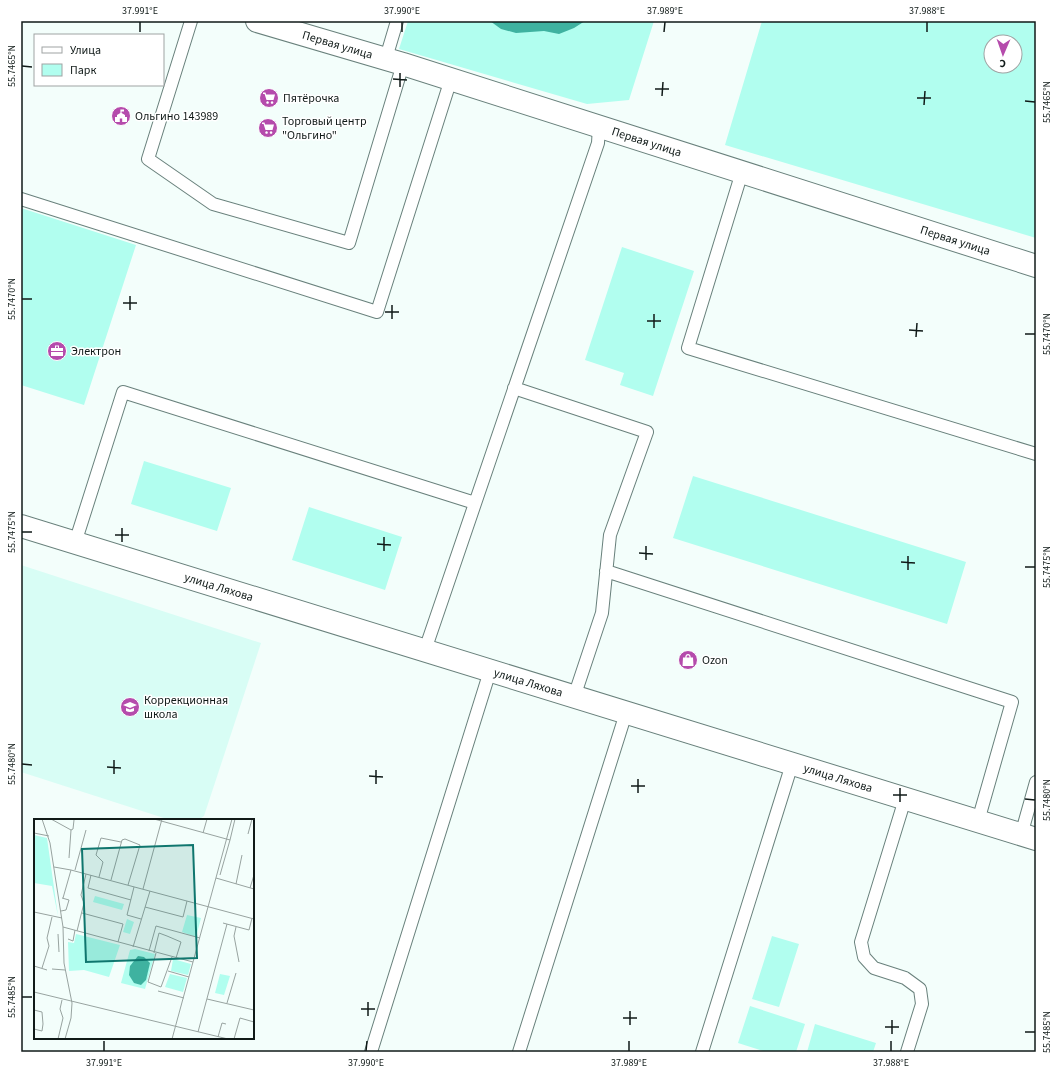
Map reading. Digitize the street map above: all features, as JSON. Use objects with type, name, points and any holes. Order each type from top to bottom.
[{"type":"street","name":"Первая улица","points":[[257,21],[394,61],[1036,266]]},
{"type":"street","name":"улица Ляхова","points":[[21,526],[1029,837]]},
{"type":"lane","points":[[191,21],[148,159],[213,204],[349,243],[394,61],[397,21]]},
{"type":"lane","points":[[21,199],[377,312],[451,79]]},
{"type":"lane","points":[[425,650],[598,143],[599,126]]},
{"type":"lane","points":[[742,172],[688,348],[1036,454]]},
{"type":"lane","points":[[514,388],[647,432],[610,535],[602,613],[574,696]]},
{"type":"lane","points":[[75,543],[123,392],[475,503]]},
{"type":"lane","points":[[606,571],[1012,702],[978,821]]},
{"type":"lane","points":[[371,1052],[490,671]]},
{"type":"lane","points":[[519,1052],[626,713]]},
{"type":"lane","points":[[702,1052],[792,764]]},
{"type":"lane","points":[[1029,837],[1036,782]]},
{"type":"lane","points":[[905,799],[860,942],[864,957],[874,968],[906,978],[920,989],[922,1004],[907,1052]]},
{"type":"shaded area","points":[[490,21],[585,21],[574,28],[559,34],[544,31],[516,33],[501,29]]},
{"type":"shaded area","name":"Коррекционная школа","points":[[21,565],[261,643],[204,816],[200,819],[167,819],[21,772]]},
{"type":"green space","points":[[408,21],[654,21],[629,100],[587,104],[399,49]]},
{"type":"green space","points":[[762,21],[1036,21],[1036,238],[725,145]]},
{"type":"green space","points":[[21,208],[136,245],[84,405],[21,385]]},
{"type":"green space","points":[[622,247],[694,271],[653,396],[620,385],[624,373],[585,360]]},
{"type":"green space","points":[[144,461],[231,488],[217,531],[131,504]]},
{"type":"green space","points":[[693,476],[966,562],[947,624],[673,538]]},
{"type":"green space","points":[[309,507],[402,537],[385,590],[292,560]]},
{"type":"green space","points":[[772,936],[799,944],[779,1007],[752,999]]},
{"type":"green space","points":[[750,1006],[805,1024],[796,1052],[766,1052],[738,1043]]},
{"type":"green space","points":[[815,1024],[876,1043],[873,1052],[807,1052]]},
{"type":"place","name":"Пятёрочка","points":[[269,98]]},
{"type":"place","name":"Ольгино 143989","points":[[121,116]]},
{"type":"place","name":"Торговый центр \"Ольгино\"","points":[[268,128]]},
{"type":"place","name":"Электрон","points":[[57,351]]},
{"type":"place","name":"Ozon","points":[[688,660]]},
{"type":"place","name":"Коррекционная школа","points":[[130,707]]}]
